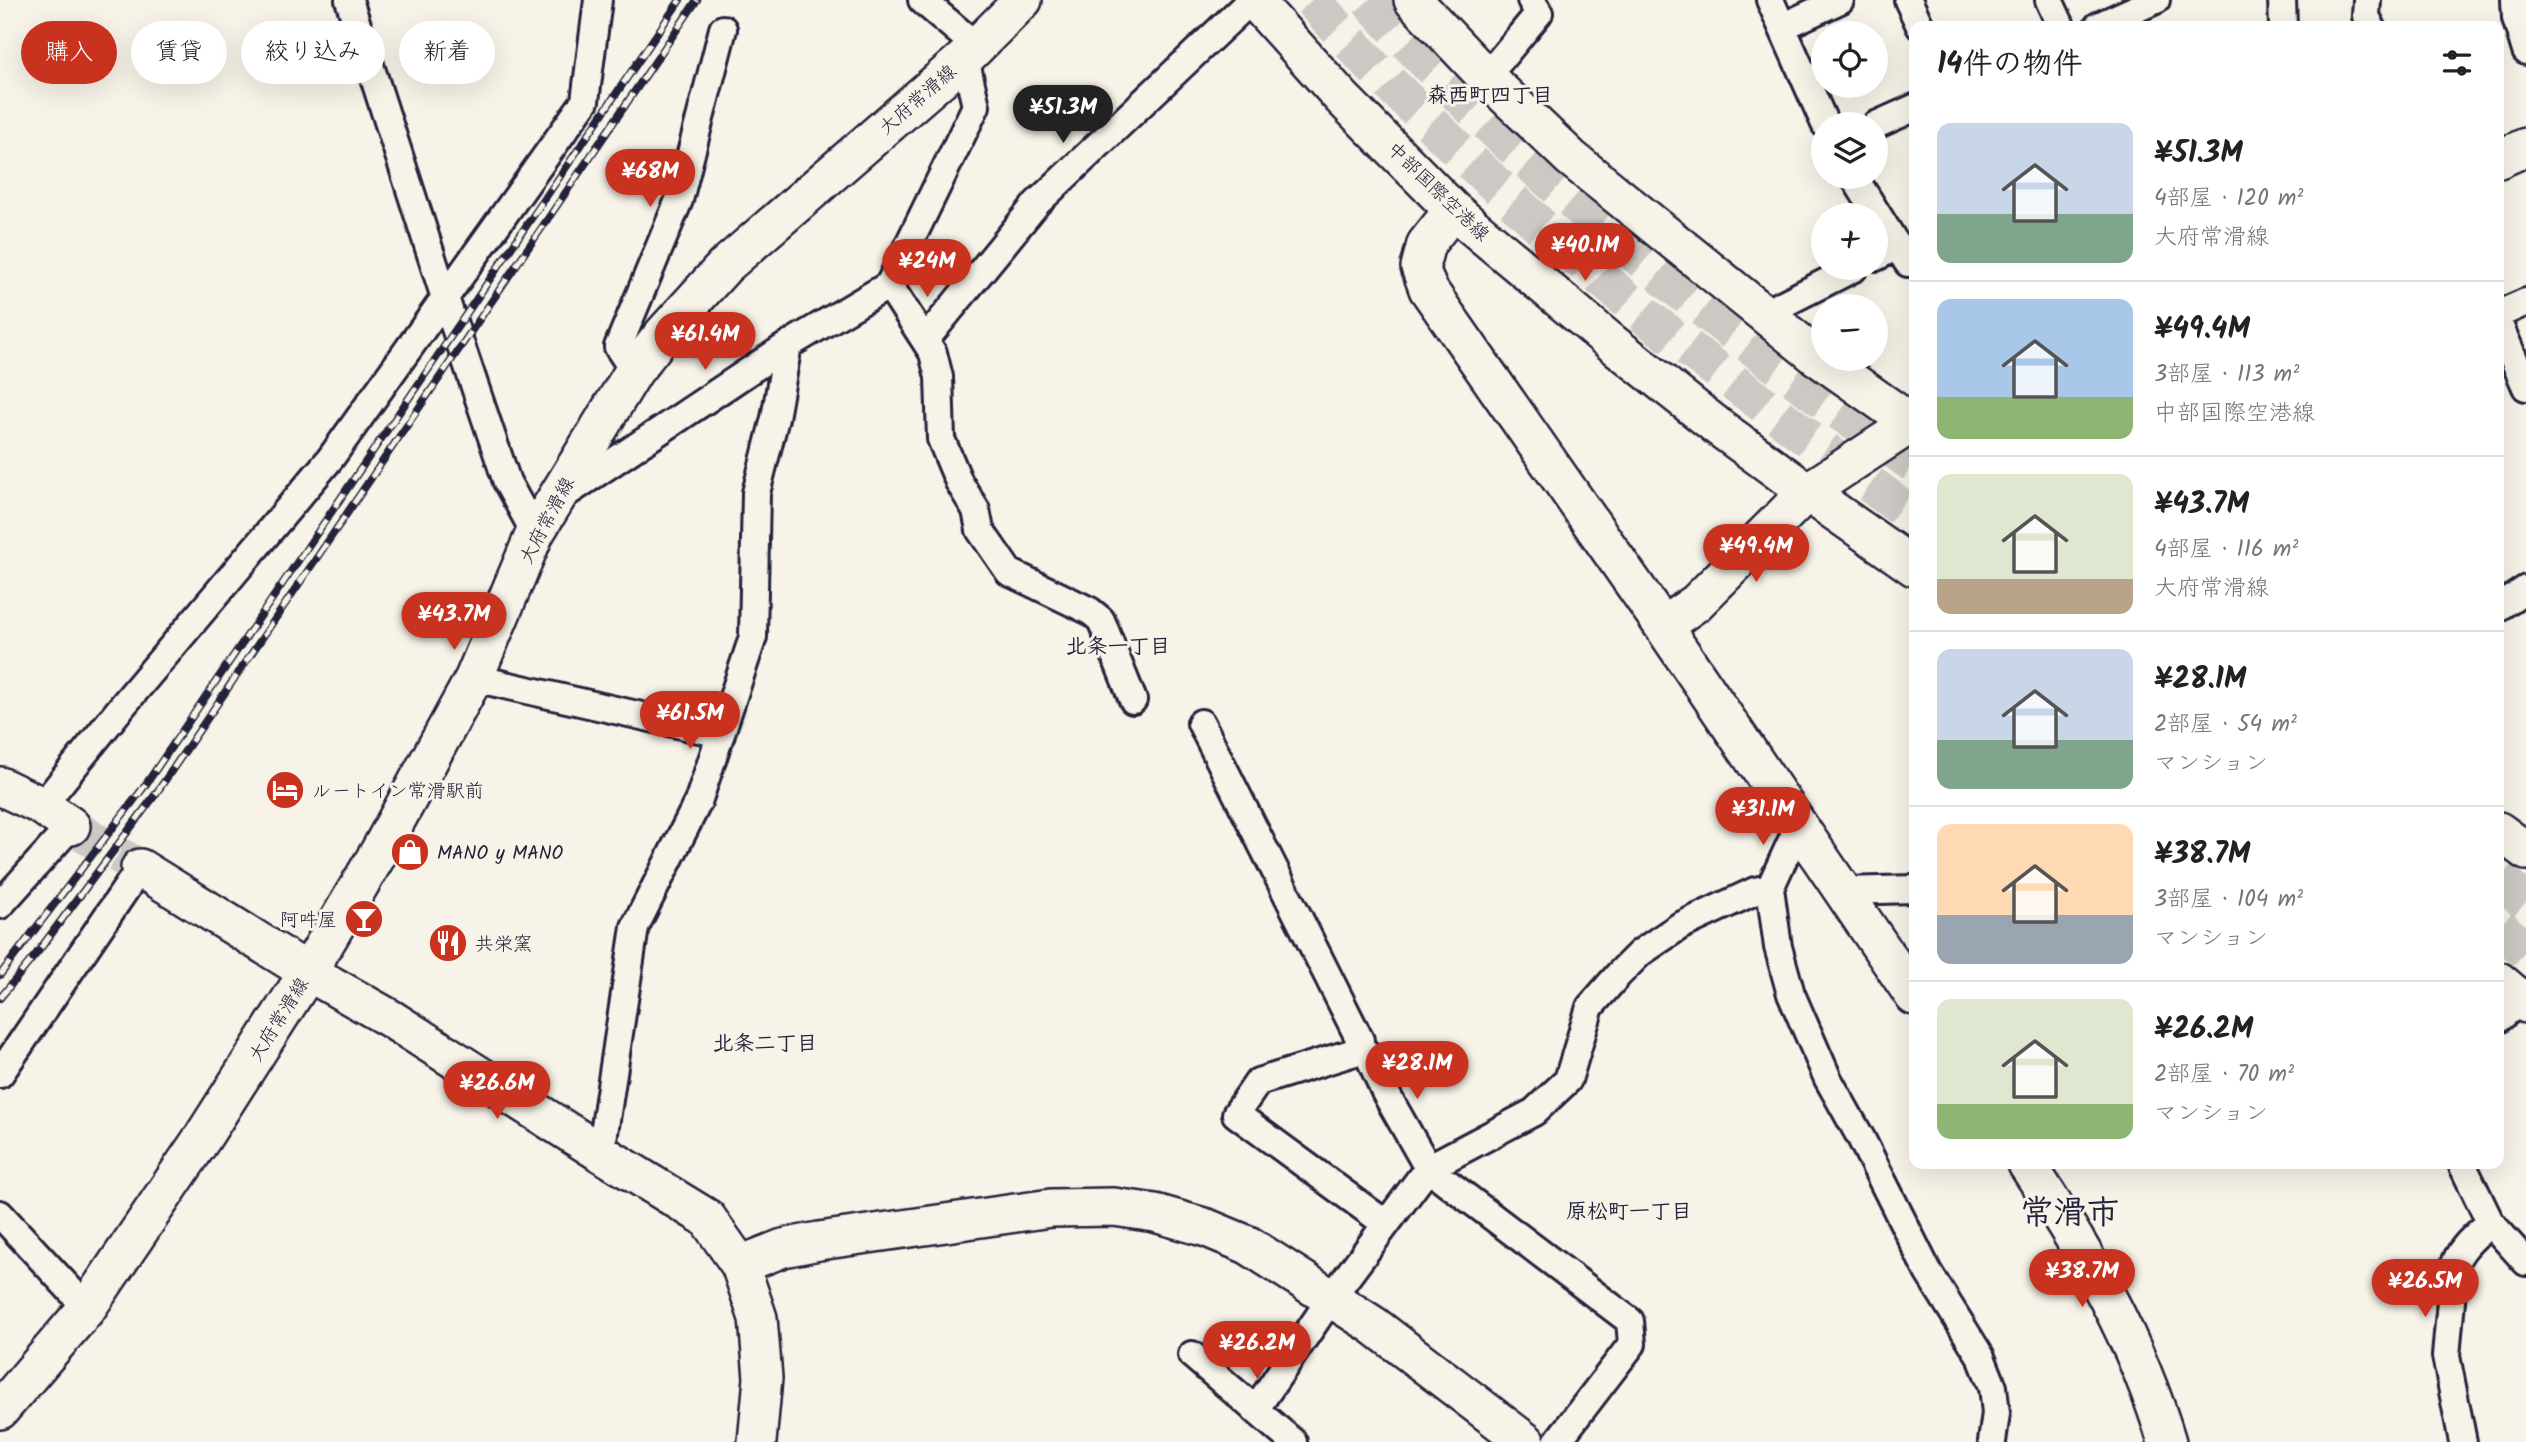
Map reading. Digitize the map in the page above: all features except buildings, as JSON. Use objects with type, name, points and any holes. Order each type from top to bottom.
[{"type":"main road","name":"大府常滑線","points":[[0,1410],[87,1308],[210,1128],[308,972],[379,852],[474,678],[543,519],[634,371],[664,333],[725,266],[970,52],[1023,0]]},
{"type":"main road","name":"中部国際空港線","points":[[1253,0],[1342,98],[1454,210],[1612,343],[1717,426],[1909,563]]},
{"type":"main road","points":[[1413,0],[1486,77],[1571,158],[1816,356],[1909,421]]},
{"type":"main road","points":[[2504,157],[2526,147]]},
{"type":"main road","points":[[1454,210],[1426,244],[1420,267],[1428,289],[1663,626],[1909,988]]},
{"type":"main road","points":[[1663,626],[1696,603],[1807,492],[1909,427]]},
{"type":"main road","points":[[0,786],[56,816]]},
{"type":"main road","points":[[2504,835],[2526,851]]},
{"type":"main road","points":[[140,868],[308,972],[391,1019],[707,1218],[740,1265],[758,1318],[763,1378],[757,1442]]},
{"type":"main road","points":[[2030,1169],[2075,1237],[2105,1290],[2157,1408],[2166,1442]]},
{"type":"main road","points":[[740,1265],[783,1248],[819,1241],[1051,1208],[1114,1207],[1155,1213],[1207,1228],[1248,1245],[1373,1325],[1526,1442]]},
{"type":"street","points":[[349,0],[507,482],[543,519],[788,345],[889,285],[976,106],[970,52],[922,0]]},
{"type":"street","points":[[0,905],[124,704],[330,458],[585,101],[598,0]]},
{"type":"street","points":[[926,339],[1037,203],[1253,0]]},
{"type":"street","points":[[1486,77],[1539,13],[1531,0]]},
{"type":"street","points":[[1770,0],[1820,112]]},
{"type":"street","points":[[1782,27],[1840,0]]},
{"type":"street","points":[[1908,0],[1918,21]]},
{"type":"street","points":[[2049,0],[2059,21]]},
{"type":"street","points":[[2109,21],[2156,0]]},
{"type":"street","points":[[2282,0],[2283,21]]},
{"type":"street","points":[[2367,0],[2366,16],[2368,21]]},
{"type":"street","points":[[2515,0],[2516,18],[2525,44]]},
{"type":"street","points":[[634,371],[618,347],[679,200],[723,29]]},
{"type":"street","points":[[1888,120],[1909,110]]},
{"type":"street","points":[[1861,189],[1896,254]]},
{"type":"street","points":[[1763,314],[1830,280]]},
{"type":"street","points":[[889,285],[933,353],[939,377],[941,439],[959,482],[976,510],[980,530],[1009,572],[1090,611],[1101,620],[1133,700]]},
{"type":"street","points":[[2504,312],[2526,302]]},
{"type":"street","points":[[2504,336],[2526,387]]},
{"type":"street","points":[[601,1153],[635,928],[698,802],[753,637],[756,493],[775,418],[788,345]]},
{"type":"street","points":[[2504,604],[2526,589]]},
{"type":"street","points":[[474,678],[721,734]]},
{"type":"street","points":[[1201,723],[1360,1040],[1362,1050],[1368,1054],[1385,1093],[1428,1168],[1630,1321],[1632,1344],[1558,1442]]},
{"type":"street","points":[[1799,825],[1770,888],[1778,947],[1791,993],[1828,1079],[1861,1138],[1928,1272],[1985,1367],[1993,1387],[1996,1413],[1992,1442]]},
{"type":"street","points":[[0,1074],[140,868]]},
{"type":"street","points":[[1255,1410],[1332,1297],[1428,1168],[1534,1112],[1568,1080],[1590,1007],[1640,953],[1679,926],[1755,891],[1770,888]]},
{"type":"street","points":[[1845,891],[1909,889]]},
{"type":"street","points":[[1362,1050],[1258,1082],[1236,1114],[1386,1224]]},
{"type":"street","points":[[2464,1169],[2490,1222],[2526,1262]]},
{"type":"street","points":[[0,1214],[87,1308]]},
{"type":"street","points":[[2463,1442],[2446,1356],[2454,1267],[2456,1258],[2464,1247],[2490,1222]]},
{"type":"street","points":[[1192,1355],[1293,1442]]},
{"type":"tunnel","points":[[1312,0],[1370,64],[1546,231],[1649,319],[1909,513]]},
{"type":"tunnel","points":[[1369,0],[1430,66],[1494,129],[1628,248],[1769,359],[1909,460]]},
{"type":"tunnel","points":[[71,826],[140,868]]},
{"type":"tunnel","points":[[2504,883],[2526,902]]},
{"type":"tunnel","points":[[2504,931],[2526,951]]},
{"type":"railway","points":[[0,975],[144,787],[680,0]]},
{"type":"railway","points":[[0,998],[155,795],[697,0]]},
{"type":"place","name":"ルートイン常滑駅前","points":[[285,790]]},
{"type":"place","name":"MANO y MANO","points":[[410,852]]},
{"type":"place","name":"阿吽屋","points":[[364,919]]},
{"type":"place","name":"共栄窯","points":[[448,943]]},
{"type":"district","name":"森西町四丁目","points":[[1490,95]]},
{"type":"district","name":"北条一丁目","points":[[1118,646]]},
{"type":"district","name":"北条二丁目","points":[[765,1043]]},
{"type":"district","name":"原松町一丁目","points":[[1629,1211]]},
{"type":"district","name":"常滑市","points":[[2070,1211]]}]
